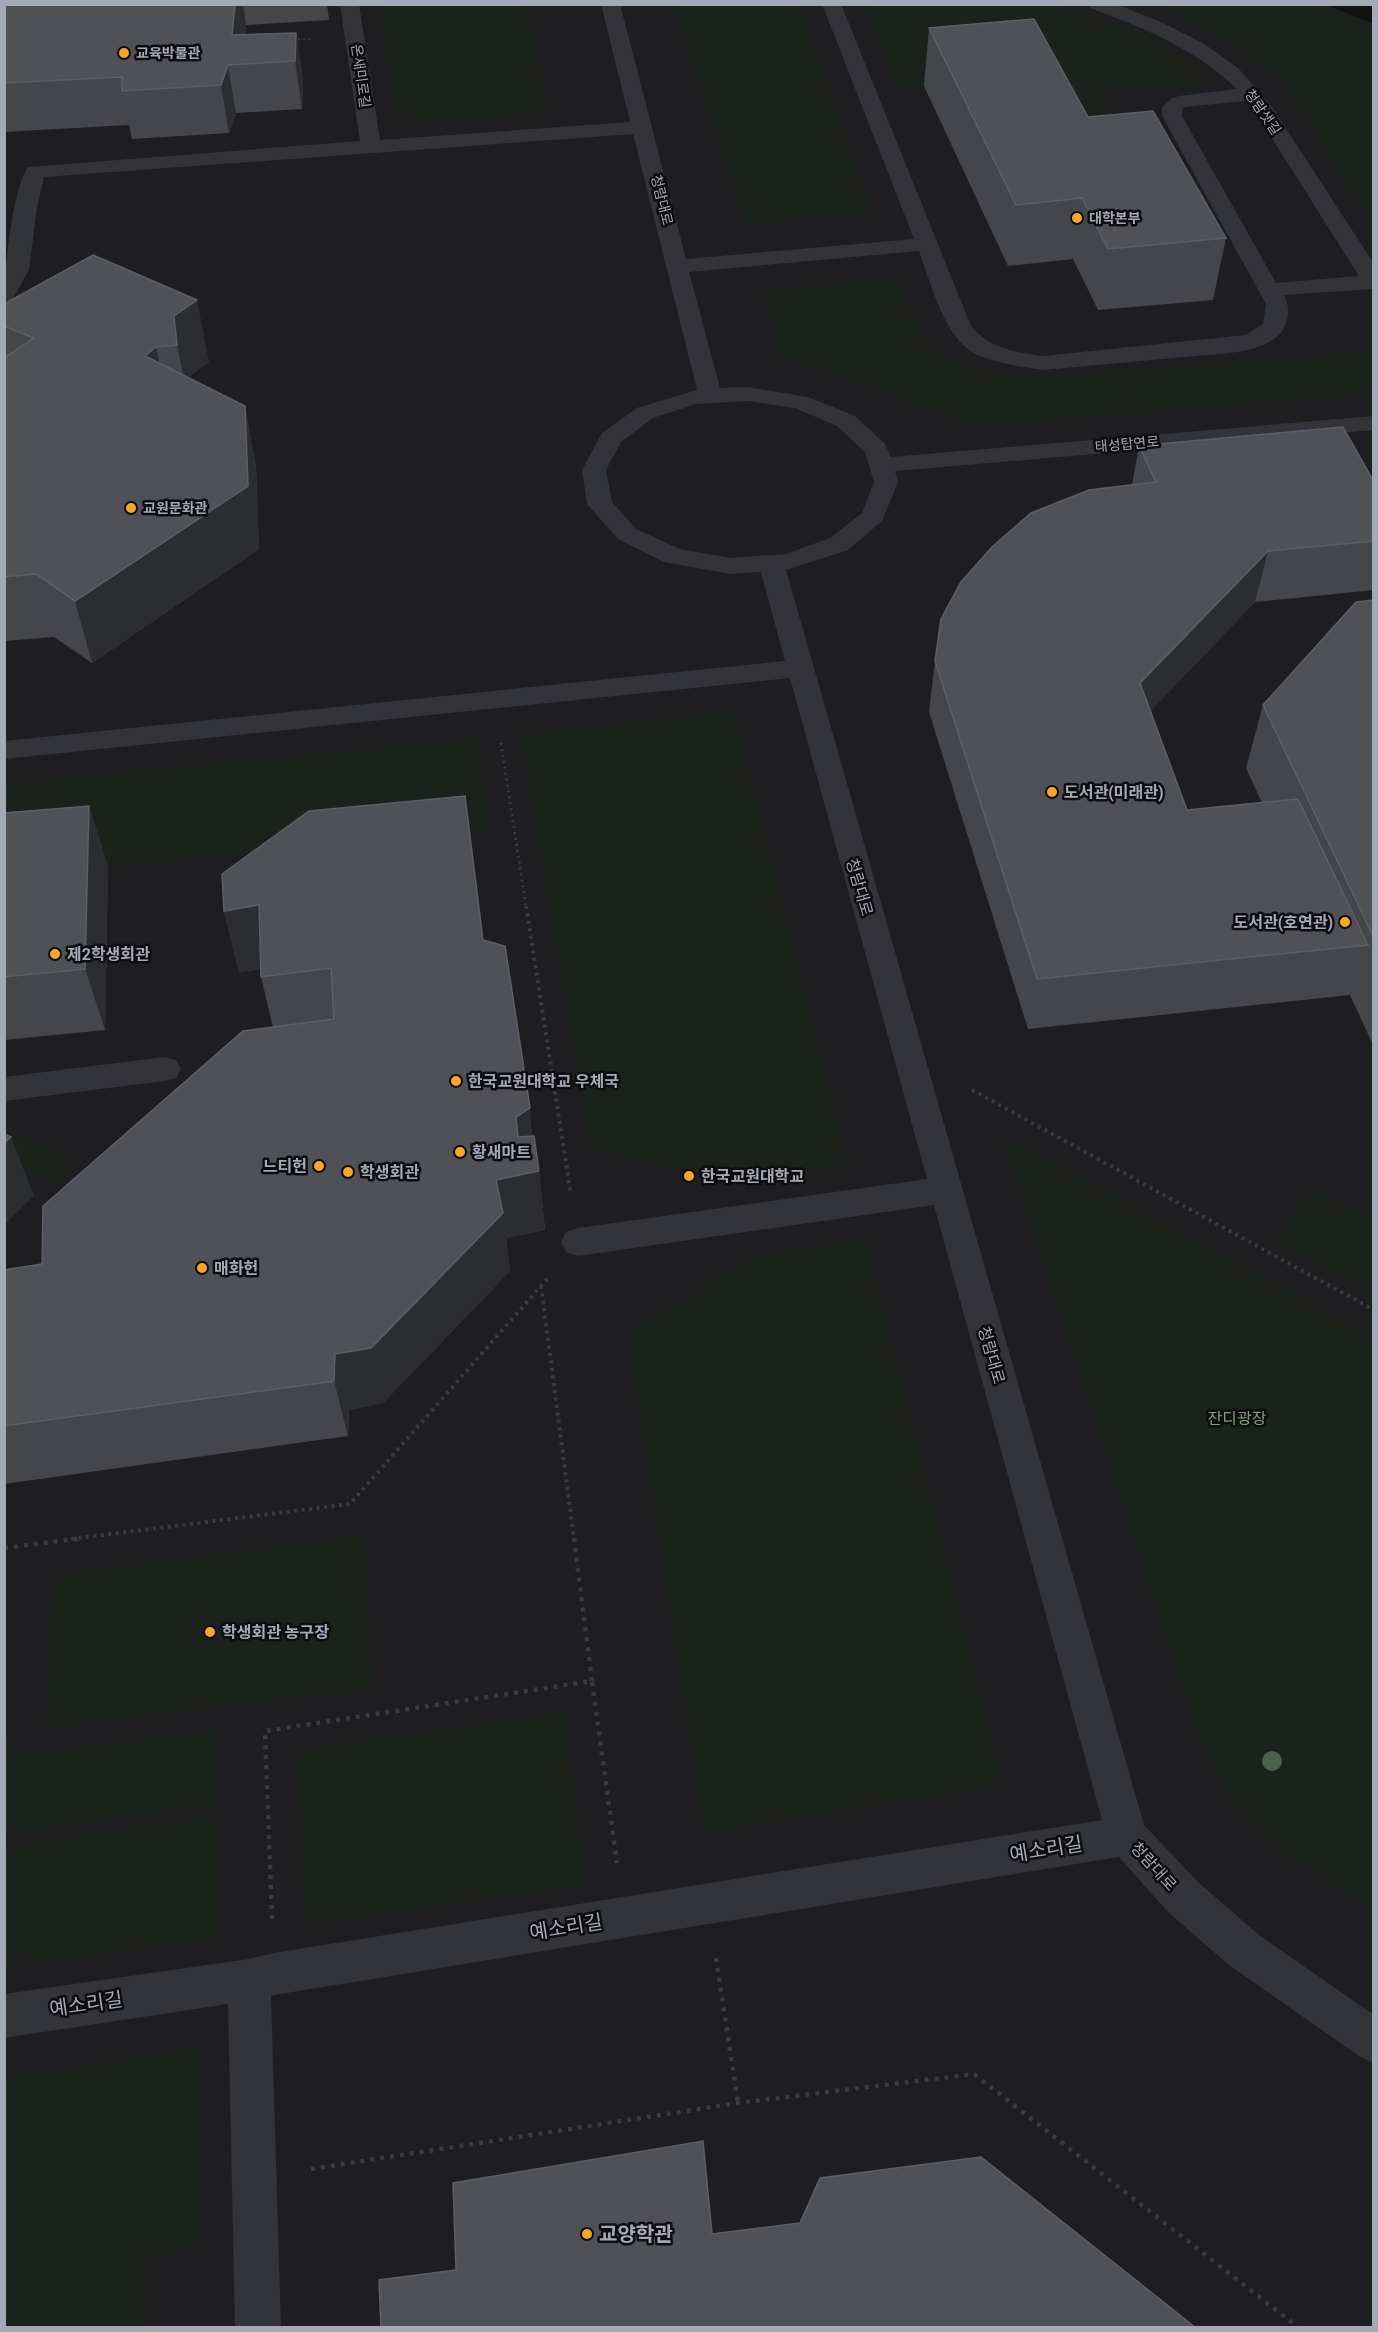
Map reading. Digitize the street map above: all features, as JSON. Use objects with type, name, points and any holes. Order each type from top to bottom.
[{"type":"lane","name":"온새미로길","points":[[350,4],[371,148]]},
{"type":"lane","name":"청람대로","points":[[610,4],[710,396]]},
{"type":"lane","points":[[831,4],[952,310],[970,341],[986,351],[1012,359],[1043,363],[1248,343],[1266,335],[1275,325],[1278,316],[1277,304],[1172,116],[1172,107],[1179,102],[1251,94]]},
{"type":"lane","name":"청람샛길","points":[[1097,4],[1133,17],[1173,36],[1212,58],[1244,84],[1373,281]]},
{"type":"lane","points":[[4,295],[18,270],[26,207],[35,171],[643,127]]},
{"type":"lane","points":[[678,266],[926,244]]},
{"type":"lane","points":[[1269,290],[1373,281]]},
{"type":"lane","points":[[748,394],[800,402],[846,421],[876,449],[881,465],[886,482],[873,516],[839,544],[789,562],[730,566],[673,556],[627,534],[600,504],[594,470],[611,438],[645,413],[693,397],[748,394]]},
{"type":"lane","name":"태성탑연로","points":[[881,465],[1374,423]]},
{"type":"lane","name":"청람대로","points":[[771,563],[1127,1836],[1183,1898],[1244,1950],[1374,2041]]},
{"type":"lane","points":[[4,750],[799,668]]},
{"type":"lane","points":[[4,1089],[165,1069]]},
{"type":"lane","points":[[578,1242],[945,1190]]},
{"type":"lane","name":"예소리길","points":[[4,2016],[262,1977],[1127,1836]]},
{"type":"lane","points":[[258,2328],[254,2177],[262,1977]]},
{"type":"path","points":[[4,1548],[350,1504],[578,1242],[494,701]]},
{"type":"path","points":[[908,1055],[1374,1310]]},
{"type":"path","points":[[541,1286],[624,1918]]},
{"type":"path","points":[[262,1977],[265,1731],[592,1681]]},
{"type":"path","points":[[707,1904],[738,2103]]},
{"type":"path","points":[[254,2177],[738,2103],[974,2074],[1299,2328]]},
{"type":"shaded area","name":"한국교원대학교","points":[[1325,4],[1373,24],[1373,2327],[5,2328],[5,5]]},
{"type":"green space","points":[[379,5],[525,5],[549,112],[399,126]]},
{"type":"green space","points":[[675,5],[798,5],[873,212],[745,224]]},
{"type":"green space","points":[[865,5],[1059,5],[1140,31],[1189,61],[1213,83],[1100,91],[1143,171],[1027,78],[898,88]]},
{"type":"green space","points":[[1158,5],[1325,5],[1373,24],[1373,223],[1285,85],[1244,49]]},
{"type":"green space","points":[[898,279],[922,339],[967,367],[1024,378],[1371,353],[1373,357],[1373,394],[977,426],[782,355],[763,291]]},
{"type":"green space","points":[[734,712],[850,1168],[734,1185],[591,1149],[521,735]]},
{"type":"green space","points":[[478,739],[489,830],[5,877],[5,784]]},
{"type":"green space","name":"잔디광장","points":[[1001,1134],[1373,1337],[1373,1910],[1270,1842],[1231,1797],[1203,1745]]},
{"type":"green space","points":[[21,1135],[76,1164],[54,1186],[5,1158],[5,1138]]},
{"type":"green space","points":[[1313,1191],[1373,1221],[1373,1295],[1276,1243]]},
{"type":"green space","points":[[866,1240],[1004,1785],[705,1833],[628,1336],[748,1258]]},
{"type":"green space","name":"학생회관 농구장","points":[[363,1536],[373,1689],[47,1727],[53,1575]]},
{"type":"green space","points":[[566,1713],[585,1886],[305,1924],[298,1750]]},
{"type":"green space","points":[[218,1731],[218,1804],[5,1834],[5,1738],[29,1754]]},
{"type":"green space","points":[[219,1815],[220,1938],[5,1968],[5,1848]]},
{"type":"green space","points":[[200,2049],[200,2248],[146,2255],[145,2327],[5,2327],[5,2078]]},
{"type":"building","points":[[4,4],[235,4],[232,35],[296,33],[295,61],[228,65],[221,85],[122,91],[122,77],[4,83]]},
{"type":"building","points":[[1034,19],[1088,117],[1153,111],[1226,238],[1108,249],[1082,198],[1016,205],[929,28]]},
{"type":"building","name":"교원문화관","points":[[93,255],[197,300],[174,316],[177,345],[156,347],[145,356],[245,406],[248,486],[75,601],[36,574],[4,577],[4,358],[34,338],[4,326],[4,304]]},
{"type":"building","name":"도서관(미래관)","points":[[1343,427],[1374,482],[1374,541],[1268,551],[1140,683],[1187,810],[1298,799],[1368,945],[1037,979],[935,661],[941,619],[961,582],[992,547],[1031,513],[1089,490],[1156,482],[1139,446]]},
{"type":"building","points":[[1374,600],[1374,938],[1263,705],[1356,602]]},
{"type":"building","name":"학생회관","points":[[465,796],[483,940],[505,946],[530,1108],[516,1117],[518,1137],[534,1136],[539,1171],[496,1180],[503,1213],[371,1348],[335,1354],[334,1381],[4,1426],[4,1270],[42,1264],[43,1206],[243,1031],[334,1019],[331,968],[261,977],[259,905],[224,911],[222,874],[309,811]]},
{"type":"building","points":[[89,806],[85,969],[4,977],[4,813]]},
{"type":"building","points":[[4,1134],[11,1137],[4,1143]]},
{"type":"building","name":"교양학관","points":[[703,2141],[712,2234],[800,2223],[820,2178],[981,2157],[1196,2328],[381,2328],[379,2280],[456,2270],[453,2183]]},
{"type":"place","name":"교육박물관","points":[[124,53]]},
{"type":"place","name":"대학본부","points":[[1077,218]]},
{"type":"place","name":"교원문화관","points":[[131,508]]},
{"type":"place","name":"도서관(미래관)","points":[[1052,792]]},
{"type":"place","name":"도서관(호연관)","points":[[1345,922]]},
{"type":"place","name":"제2학생회관","points":[[55,954]]},
{"type":"place","name":"한국교원대학교 우체국","points":[[456,1081]]},
{"type":"place","name":"황새마트","points":[[460,1152]]},
{"type":"place","name":"느티헌","points":[[319,1166]]},
{"type":"place","name":"학생회관","points":[[348,1172]]},
{"type":"place","name":"한국교원대학교","points":[[689,1176]]},
{"type":"place","name":"매화헌","points":[[202,1268]]},
{"type":"place","name":"학생회관 농구장","points":[[210,1632]]},
{"type":"place","name":"교양학관","points":[[587,2234]]}]
